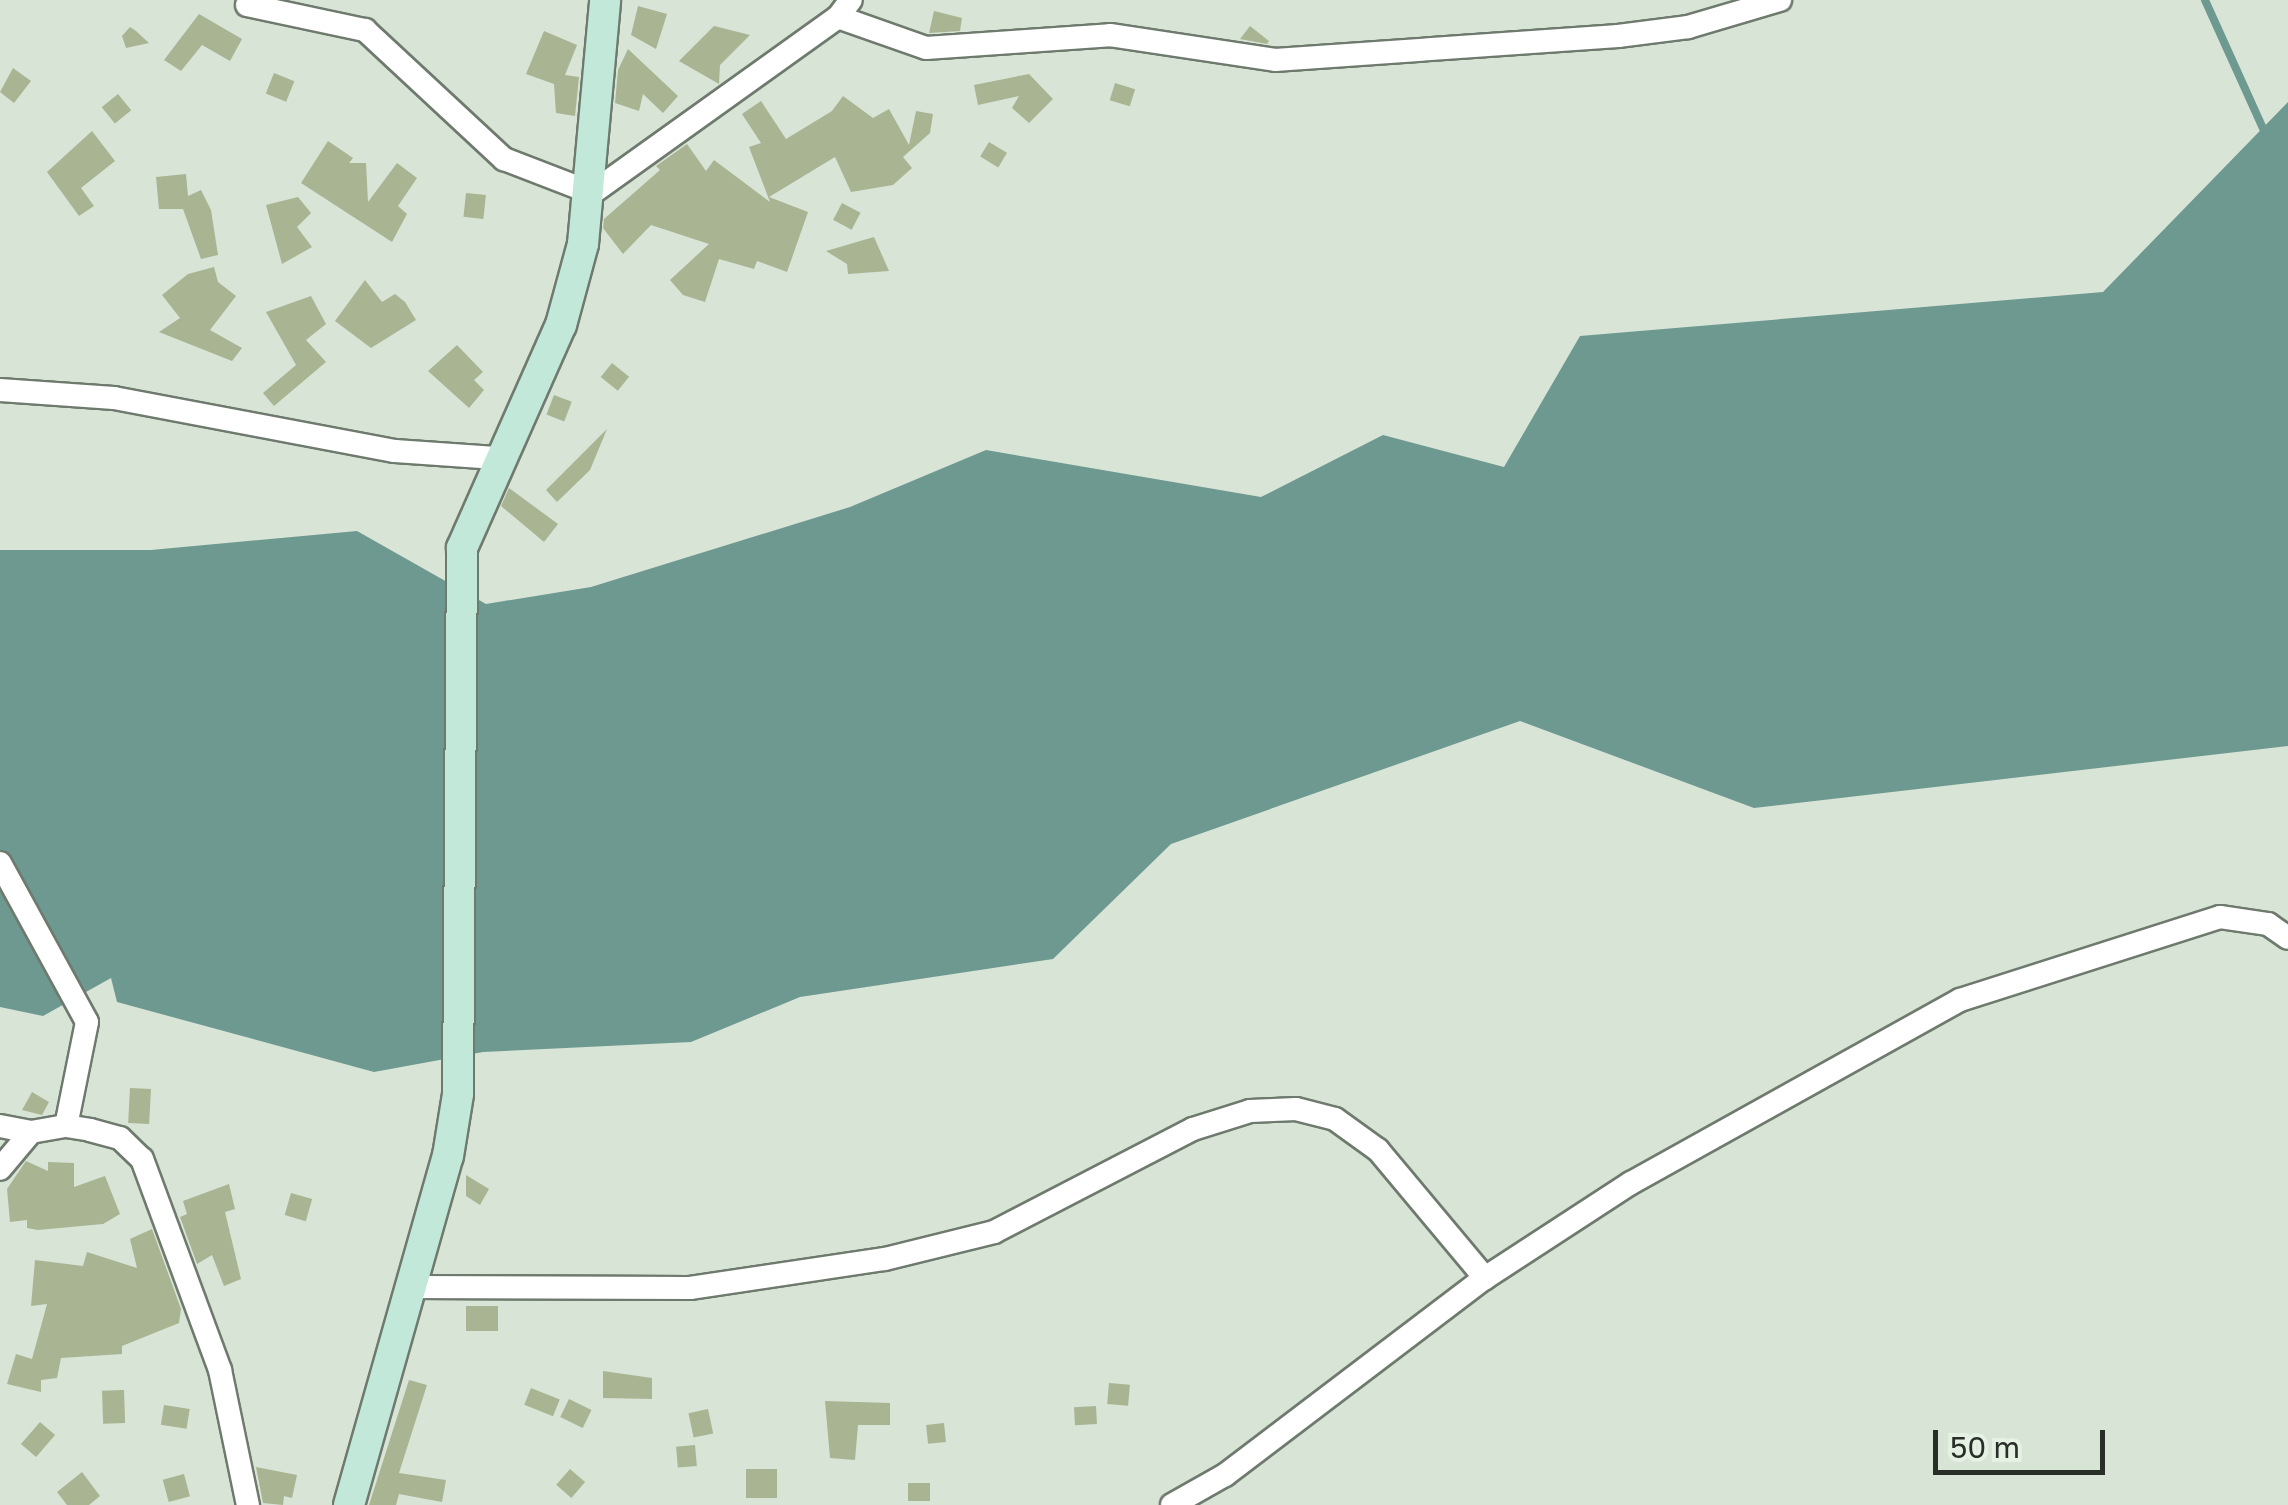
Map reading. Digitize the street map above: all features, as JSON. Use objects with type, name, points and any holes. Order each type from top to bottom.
[{"type":"street","points":[[349,1505],[410,1287],[458,1094],[462,548],[496,458],[561,325],[592,193],[605,0]]},
{"type":"street","points":[[592,193],[844,9],[926,48],[1110,35],[1275,60],[1618,36],[1688,27],[1780,0]]},
{"type":"street","points":[[247,4],[365,30],[504,159],[592,193]]},
{"type":"street","points":[[0,390],[114,398],[395,451],[496,458]]},
{"type":"street","points":[[0,862],[87,1022],[66,1126]]},
{"type":"street","points":[[1172,1505],[1226,1475],[1485,1278],[1732,1124],[1960,1000],[2220,917],[2268,924],[2288,938]]},
{"type":"street","points":[[410,1287],[690,1288],[885,1260],[994,1232],[1193,1129],[1250,1111],[1296,1109],[1335,1119],[1378,1150],[1485,1278]]},
{"type":"street","points":[[0,1126],[31,1132],[66,1126],[120,1138],[155,1184],[220,1370],[248,1505]]},
{"type":"street","points":[[0,1170],[31,1132]]},
{"type":"water","points":[[2288,102],[2288,746],[1754,808],[1520,721],[1171,844],[1053,959],[800,997],[691,1042],[483,1052],[374,1072],[117,1002],[111,978],[43,1016],[0,1007],[0,550],[151,550],[357,531],[486,604],[591,587],[850,507],[986,450],[1261,497],[1383,435],[1504,467],[1580,336],[2103,292]]},
{"type":"building","points":[[638,6],[667,14],[656,49],[631,35]]},
{"type":"building","points":[[934,11],[962,18],[960,31],[929,33]]},
{"type":"building","points":[[199,14],[242,39],[230,61],[202,45],[181,71],[164,60]]},
{"type":"building","points":[[714,26],[750,35],[720,65],[719,84],[679,61]]},
{"type":"building","points":[[1250,26],[1269,41],[1267,44],[1240,39]]},
{"type":"building","points":[[130,27],[149,43],[126,48],[122,36]]},
{"type":"building","points":[[544,31],[577,45],[565,75],[579,77],[575,116],[556,113],[554,84],[526,74]]},
{"type":"building","points":[[628,49],[678,96],[663,113],[643,94],[639,111],[615,103],[618,70]]},
{"type":"building","points":[[13,68],[31,81],[14,103],[0,92]]},
{"type":"building","points":[[274,73],[294,81],[286,102],[266,93]]},
{"type":"building","points":[[1029,74],[1053,99],[1029,123],[1012,108],[1019,96],[978,105],[974,85]]},
{"type":"building","points":[[1115,83],[1135,89],[1130,106],[1110,100]]},
{"type":"building","points":[[118,94],[131,110],[115,124],[102,107]]},
{"type":"building","points":[[843,96],[873,118],[889,109],[909,145],[916,111],[933,114],[930,133],[903,157],[912,168],[893,185],[851,192],[835,157],[769,197],[808,212],[787,272],[757,261],[754,269],[719,259],[705,302],[683,295],[670,280],[709,244],[651,225],[623,254],[603,228],[604,219],[660,170],[656,166],[687,144],[706,171],[714,160],[770,202],[749,147],[761,143],[742,114],[761,101],[786,139],[832,111]]},
{"type":"building","points":[[92,131],[115,161],[81,188],[94,206],[79,216],[47,172]]},
{"type":"building","points":[[328,141],[353,158],[349,163],[366,163],[368,202],[397,163],[417,178],[398,206],[407,214],[392,242],[301,183]]},
{"type":"building","points":[[989,142],[1007,153],[998,167],[980,157]]},
{"type":"building","points":[[186,174],[188,196],[201,190],[211,210],[218,255],[201,259],[183,209],[159,209],[156,177]]},
{"type":"building","points":[[466,193],[486,195],[483,219],[463,217]]},
{"type":"building","points":[[298,197],[311,213],[297,227],[312,247],[282,264],[266,205]]},
{"type":"building","points":[[842,203],[861,213],[852,230],[833,220]]},
{"type":"building","points":[[874,237],[889,271],[848,274],[847,264],[826,251]]},
{"type":"building","points":[[214,267],[218,282],[236,296],[210,330],[242,348],[232,361],[159,332],[180,318],[162,295],[188,274]]},
{"type":"building","points":[[365,280],[382,302],[395,294],[416,320],[371,348],[335,321]]},
{"type":"building","points":[[311,296],[326,324],[306,340],[326,362],[274,406],[263,393],[296,365],[266,312]]},
{"type":"building","points":[[457,345],[483,372],[474,380],[484,390],[469,408],[428,371]]},
{"type":"building","points":[[612,363],[629,377],[618,391],[601,377]]},
{"type":"building","points":[[554,395],[572,402],[564,421],[546,415]]},
{"type":"building","points":[[607,429],[590,470],[557,502],[546,490]]},
{"type":"building","points":[[509,488],[558,524],[544,542],[501,506]]},
{"type":"building","points":[[130,1088],[151,1089],[149,1124],[128,1123]]},
{"type":"building","points":[[32,1092],[49,1102],[42,1115],[22,1110]]},
{"type":"building","points":[[26,1161],[48,1171],[48,1162],[74,1163],[74,1187],[105,1176],[120,1214],[103,1224],[38,1230],[27,1228],[27,1220],[10,1222],[7,1189]]},
{"type":"building","points":[[466,1175],[489,1189],[480,1205],[466,1196]]},
{"type":"building","points":[[229,1184],[235,1209],[225,1212],[241,1279],[224,1286],[212,1255],[197,1264],[180,1217],[187,1214],[183,1201]]},
{"type":"building","points":[[291,1193],[312,1199],[306,1221],[285,1215]]},
{"type":"building","points":[[152,1229],[181,1309],[179,1323],[122,1346],[122,1354],[61,1358],[57,1378],[41,1380],[41,1392],[7,1384],[16,1354],[32,1359],[47,1304],[31,1306],[35,1260],[83,1266],[87,1252],[137,1268],[130,1239]]},
{"type":"building","points":[[466,1306],[498,1306],[498,1331],[466,1331]]},
{"type":"building","points":[[603,1371],[652,1378],[652,1399],[603,1398]]},
{"type":"building","points":[[409,1380],[427,1385],[399,1473],[446,1480],[442,1502],[399,1494],[396,1505],[369,1505]]},
{"type":"building","points":[[1109,1383],[1130,1385],[1128,1406],[1107,1404]]},
{"type":"building","points":[[531,1388],[560,1400],[553,1416],[524,1405]]},
{"type":"building","points":[[124,1390],[125,1423],[103,1424],[102,1391]]},
{"type":"building","points":[[569,1399],[591,1410],[583,1428],[560,1417]]},
{"type":"building","points":[[825,1401],[890,1403],[890,1425],[858,1425],[855,1460],[830,1458]]},
{"type":"building","points":[[164,1405],[190,1409],[187,1429],[161,1425]]},
{"type":"building","points":[[1096,1406],[1097,1424],[1075,1425],[1074,1407]]},
{"type":"building","points":[[708,1409],[713,1433],[694,1438],[688,1413]]},
{"type":"building","points":[[40,1422],[55,1435],[36,1457],[21,1444]]},
{"type":"building","points":[[944,1423],[946,1442],[928,1444],[926,1425]]},
{"type":"building","points":[[695,1445],[697,1466],[678,1468],[676,1447]]},
{"type":"building","points":[[256,1467],[297,1475],[292,1498],[284,1496],[283,1505],[263,1503]]},
{"type":"building","points":[[570,1469],[585,1482],[571,1498],[556,1485]]},
{"type":"building","points":[[746,1469],[777,1469],[777,1498],[746,1498]]},
{"type":"building","points":[[82,1472],[100,1496],[89,1505],[67,1505],[57,1492]]},
{"type":"building","points":[[184,1474],[190,1496],[169,1502],[163,1480]]},
{"type":"building","points":[[908,1483],[930,1483],[930,1501],[908,1501]]},
{"type":"waterway","points":[[2205,0],[2267,137]]}]
